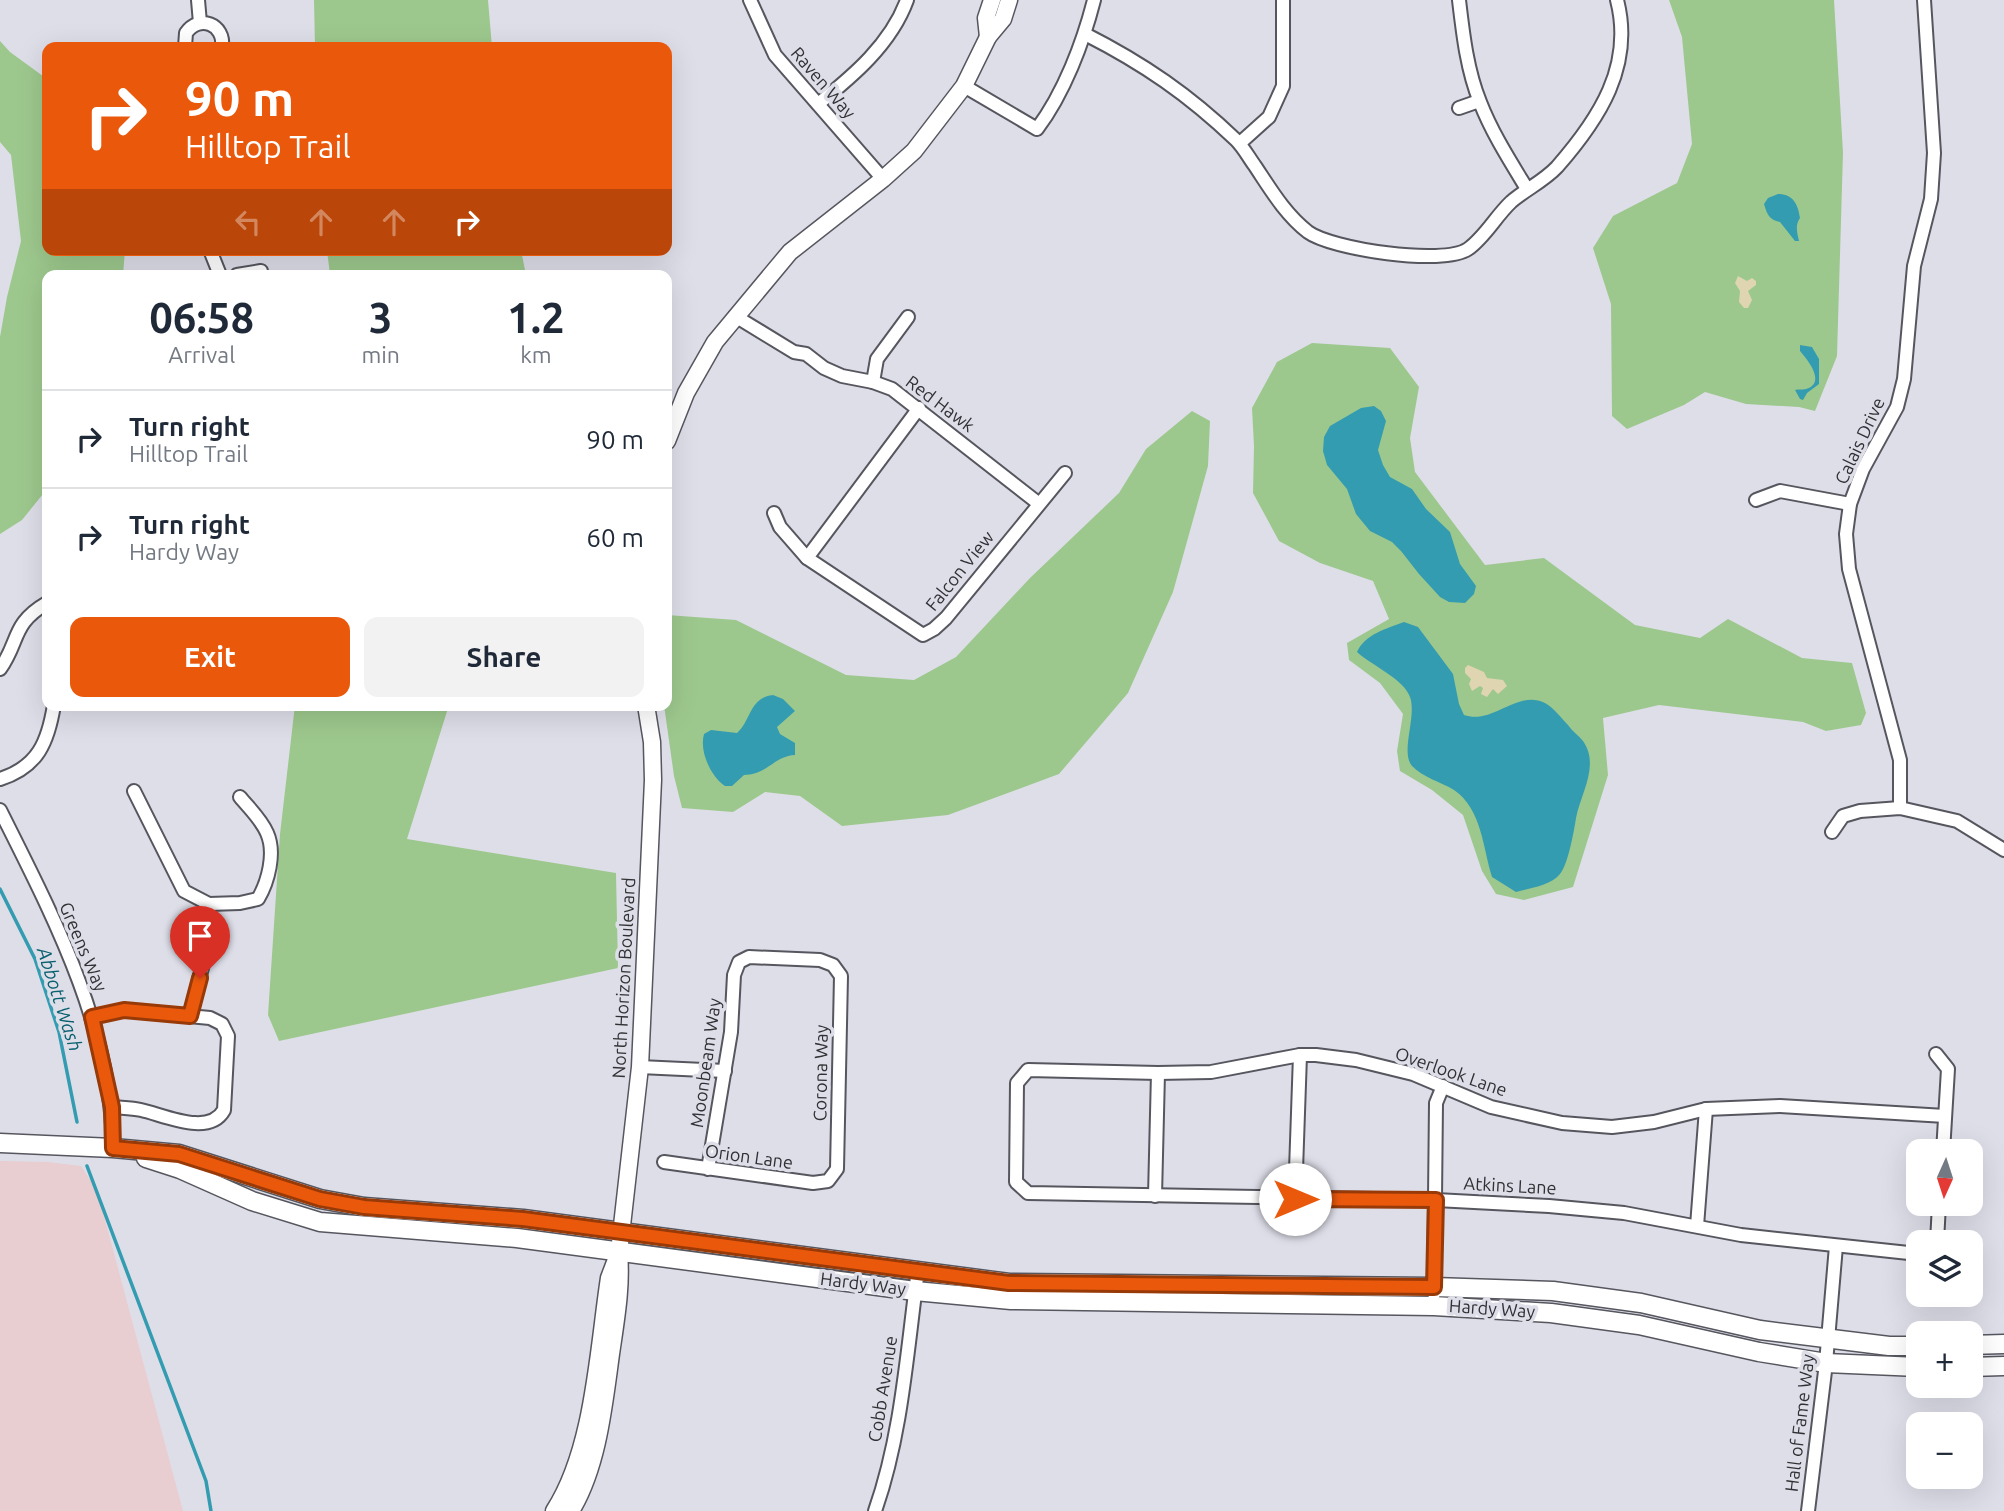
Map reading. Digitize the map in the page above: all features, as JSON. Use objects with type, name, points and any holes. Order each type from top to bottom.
[{"type":"main road","name":"Hardy Way","points":[[0,1143],[179,1154],[320,1199],[364,1207],[523,1219],[1009,1283],[1434,1287],[1553,1291],[1641,1303],[1760,1330],[1906,1346]]},
{"type":"main road","name":"Hardy Way","points":[[113,1148],[180,1170],[252,1201],[320,1222],[517,1238],[915,1291],[1011,1300],[1434,1306],[1551,1313],[1639,1325],[1759,1352],[1826,1363],[1906,1366]]},
{"type":"main road","points":[[1983,1345],[2004,1344]]},
{"type":"main road","points":[[1983,1367],[2004,1366]]},
{"type":"street","points":[[198,0],[201,23]]},
{"type":"street","name":"Raven Way","points":[[750,0],[775,55],[883,180]]},
{"type":"street","points":[[818,104],[849,79],[877,51],[907,0]]},
{"type":"street","points":[[988,37],[986,19],[992,0]]},
{"type":"street","points":[[672,428],[686,393],[715,342],[735,316],[790,252],[883,180],[914,151],[964,86],[988,37],[1003,19],[1009,0]]},
{"type":"street","points":[[964,86],[1037,128],[1049,113],[1085,34],[1094,0]]},
{"type":"street","points":[[1240,143],[1269,117],[1283,86],[1283,0]]},
{"type":"street","points":[[1459,0],[1463,38],[1479,101],[1527,189]]},
{"type":"street","points":[[1085,34],[1129,56],[1186,95],[1240,143],[1284,209],[1310,233],[1344,247],[1446,257],[1467,250],[1509,204],[1550,174],[1574,148],[1608,96],[1620,57],[1622,19],[1617,0]]},
{"type":"street","name":"Calais Drive","points":[[1900,808],[1900,760],[1849,569],[1846,534],[1850,505],[1863,469],[1897,407],[1904,379],[1914,266],[1931,199],[1934,153],[1924,0]]},
{"type":"street","points":[[185,42],[186,33],[194,24],[201,23],[213,25],[218,29],[223,42]]},
{"type":"street","points":[[1459,108],[1479,101]]},
{"type":"street","name":"Red Hawk","points":[[735,316],[794,352],[806,354],[824,368],[854,380],[873,382],[892,389],[1038,503]]},
{"type":"street","points":[[873,382],[877,359],[908,317]]},
{"type":"street","points":[[807,558],[919,408]]},
{"type":"street","name":"Falcon View","points":[[774,513],[780,527],[807,558],[923,635],[946,618],[1065,473]]},
{"type":"street","points":[[1756,499],[1780,491],[1850,505]]},
{"type":"street","points":[[0,669],[20,625],[42,606]]},
{"type":"street","points":[[0,779],[16,774],[33,761],[44,745],[52,711]]},
{"type":"street","name":"North Horizon Boulevard","points":[[571,1511],[578,1500],[600,1432],[621,1279],[619,1252],[640,1066],[653,779],[652,742],[647,711]]},
{"type":"street","points":[[134,791],[184,891],[209,904],[240,903],[258,899],[265,886],[271,853],[268,834],[240,797]]},
{"type":"street","points":[[1832,832],[1843,816],[1860,811],[1900,808],[1957,821],[2004,850]]},
{"type":"street","name":"Greens Way","points":[[0,810],[70,957],[92,1017],[112,1107],[113,1148]]},
{"type":"street","points":[[190,1016],[204,960],[209,904]]},
{"type":"street","name":"Corona Way","points":[[739,962],[750,957],[820,960],[833,965],[841,976],[837,1169],[828,1181]]},
{"type":"street","name":"Moonbeam Way","points":[[708,1168],[731,1032],[734,975],[739,962]]},
{"type":"street","points":[[92,1017],[124,1010],[210,1018],[222,1024],[228,1036],[224,1110],[219,1118],[209,1123],[163,1118],[141,1110],[112,1107]]},
{"type":"street","points":[[1936,1054],[1948,1069],[1944,1139]]},
{"type":"street","points":[[1295,1199],[1300,1055]]},
{"type":"street","name":"Overlook Lane","points":[[1016,1182],[1017,1083],[1028,1070],[1211,1072],[1300,1055],[1356,1060],[1413,1074],[1490,1107],[1562,1122],[1612,1127],[1654,1122],[1706,1109],[1780,1106],[1945,1116]]},
{"type":"street","points":[[640,1066],[725,1071]]},
{"type":"street","points":[[1155,1196],[1158,1073]]},
{"type":"street","points":[[1434,1306],[1436,1103],[1443,1086]]},
{"type":"street","points":[[1697,1226],[1706,1109]]},
{"type":"street","name":"Orion Lane","points":[[664,1162],[813,1184],[828,1181]]},
{"type":"street","name":"Atkins Lane","points":[[1016,1182],[1028,1193],[1436,1200],[1587,1209],[1624,1213],[1741,1235],[1906,1253]]},
{"type":"street","name":"Hall of Fame Way","points":[[1808,1511],[1826,1363],[1836,1246]]},
{"type":"street","name":"North Horizon Boulevard","points":[[554,1511],[563,1497],[586,1433],[609,1278],[619,1252]]},
{"type":"street","name":"Cobb Avenue","points":[[875,1511],[886,1481],[898,1420],[918,1270]]},
{"type":"shaded area","points":[[0,1161],[81,1166],[97,1190],[183,1511],[0,1511]]},
{"type":"green space","points":[[314,0],[488,0],[492,42],[315,42]]},
{"type":"green space","points":[[1669,0],[1834,0],[1843,153],[1837,356],[1815,411],[1799,407],[1746,404],[1705,392],[1684,405],[1627,429],[1612,416],[1611,304],[1593,248],[1613,216],[1677,183],[1692,144],[1682,37]]},
{"type":"green space","points":[[0,41],[10,52],[42,75],[42,256],[125,256],[123,270],[42,270],[42,495],[22,520],[0,534],[0,337],[21,241],[11,155],[0,142]]},
{"type":"green space","points":[[328,256],[522,256],[525,270],[329,270]]},
{"type":"green space","points":[[1312,343],[1390,348],[1419,387],[1410,438],[1415,472],[1485,565],[1544,558],[1635,625],[1700,638],[1728,619],[1802,658],[1852,663],[1866,713],[1861,725],[1826,731],[1803,722],[1659,705],[1603,718],[1608,775],[1573,887],[1524,900],[1496,894],[1482,871],[1463,815],[1432,790],[1400,771],[1397,751],[1403,714],[1380,683],[1349,660],[1347,643],[1389,619],[1373,581],[1320,563],[1279,541],[1253,493],[1252,408],[1277,362]]},
{"type":"green space","points":[[1192,411],[1210,421],[1208,466],[1173,592],[1128,693],[1059,774],[948,815],[842,826],[800,796],[765,792],[733,812],[682,808],[674,776],[665,711],[672,711],[672,615],[736,620],[846,675],[914,680],[956,657],[1030,578],[1119,493],[1146,449]]},
{"type":"green space","points":[[294,711],[447,711],[407,839],[616,873],[618,968],[279,1041],[268,1015],[280,834]]},
{"type":"sand","points":[[1738,276],[1747,281],[1752,278],[1756,281],[1756,285],[1748,291],[1752,300],[1748,308],[1744,308],[1739,302],[1740,291],[1735,283]]},
{"type":"sand","points":[[1468,665],[1484,672],[1487,678],[1503,680],[1507,686],[1498,694],[1493,689],[1487,697],[1481,694],[1483,688],[1480,686],[1472,691],[1469,684],[1471,679],[1465,673]]},
{"type":"water","points":[[1778,194],[1791,198],[1798,208],[1799,241],[1795,241],[1780,222],[1771,218],[1766,211],[1764,204],[1768,198]]},
{"type":"water","points":[[1800,345],[1812,347],[1819,359],[1819,384],[1807,393],[1803,400],[1795,390],[1812,386],[1815,376],[1811,365],[1800,351]]},
{"type":"water","points":[[1374,406],[1381,411],[1386,421],[1378,450],[1383,465],[1390,477],[1412,489],[1426,509],[1450,532],[1460,564],[1476,586],[1474,594],[1465,603],[1449,602],[1440,597],[1392,542],[1370,531],[1356,514],[1347,489],[1327,465],[1323,451],[1324,437],[1330,426],[1361,408]]},
{"type":"water","points":[[1404,622],[1418,627],[1453,674],[1464,715],[1485,715],[1525,700],[1535,700],[1552,708],[1583,741],[1590,760],[1588,779],[1578,808],[1566,863],[1560,874],[1551,881],[1516,892],[1492,877],[1476,818],[1463,798],[1412,766],[1408,743],[1412,705],[1407,690],[1357,652],[1371,636]]},
{"type":"water","points":[[773,695],[783,699],[795,711],[777,727],[780,734],[795,743],[795,755],[781,759],[759,772],[744,775],[732,786],[725,786],[707,763],[703,748],[704,734],[711,730],[737,733],[759,700]]},
{"type":"waterway","name":"Abbott Wash","points":[[0,889],[35,959],[59,1032],[77,1122]]},
{"type":"waterway","points":[[87,1166],[206,1481],[211,1511]]},
{"type":"route","points":[[200,978],[190,1016],[124,1010],[92,1017],[112,1107],[113,1148],[179,1154],[320,1199],[364,1207],[523,1219],[1009,1283],[1434,1287],[1436,1200],[1295,1199]]}]
